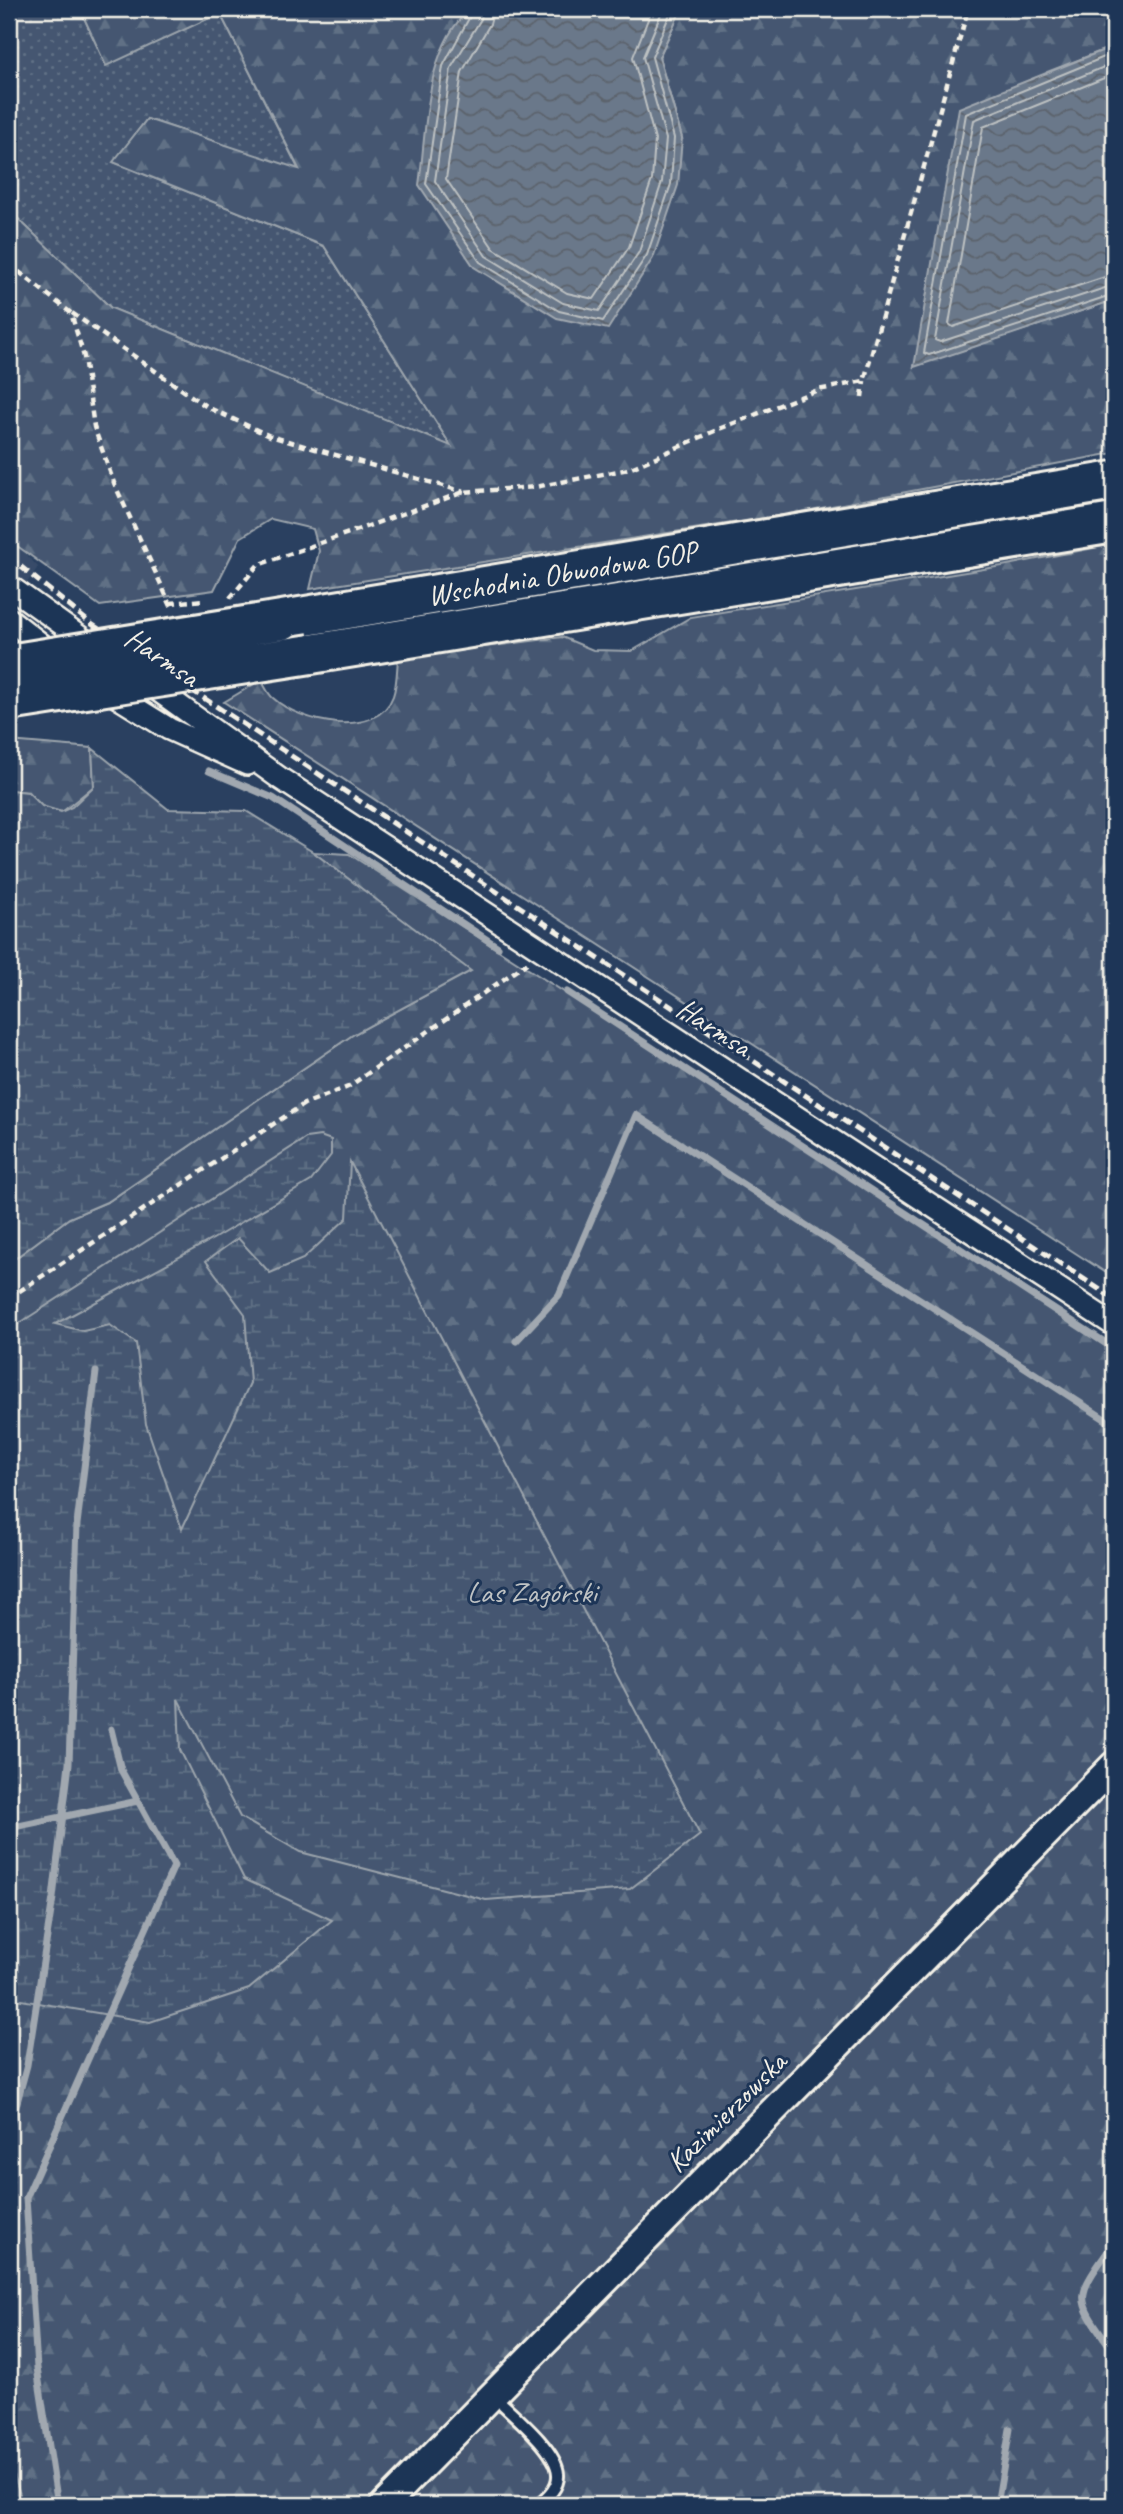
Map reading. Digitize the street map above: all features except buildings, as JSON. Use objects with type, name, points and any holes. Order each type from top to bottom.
[{"type":"highway","name":"Wschodnia Obwodowa GOP","points":[[9,664],[824,532],[1114,481]]},
{"type":"highway","name":"Wschodnia Obwodowa GOP","points":[[9,701],[1114,523]]},
{"type":"street","name":"Harmsa","points":[[9,586],[40,611],[194,714],[281,779],[1114,1325]]},
{"type":"street","name":"Harmsa","points":[[9,620],[105,690],[169,729],[281,779]]},
{"type":"street","name":"Kazimierzowska","points":[[384,2505],[1114,1765]]},
{"type":"lane","points":[[493,2395],[537,2439],[557,2465],[559,2477],[554,2490],[539,2505]]},
{"type":"path","points":[[862,397],[864,381],[968,9]]},
{"type":"path","points":[[9,264],[71,313],[207,407],[257,430],[464,492]]},
{"type":"path","points":[[71,313],[84,357],[94,427],[114,483],[170,603],[207,600]]},
{"type":"path","points":[[220,598],[232,597],[258,565],[464,492],[535,487],[629,469],[719,429],[818,390],[864,381]]},
{"type":"path","points":[[9,1298],[304,1104],[348,1087],[545,951]]},
{"type":"shaded area","points":[[9,536],[38,567],[24,587],[9,572]]},
{"type":"green space","points":[[9,9],[80,9],[106,65],[220,13],[299,170],[147,119],[114,162],[324,246],[452,447],[111,308],[9,210]]},
{"type":"green space","points":[[80,9],[470,9],[461,17],[682,138],[659,57],[679,14],[678,9],[1114,9],[1114,46],[1047,72],[914,366],[1114,300],[1114,453],[784,515],[310,589],[319,551],[313,529],[271,519],[240,538],[214,590],[100,606],[9,540],[9,210],[111,308],[451,446],[324,246],[113,162],[147,119],[299,169],[220,13],[106,66]]},
{"type":"green space","points":[[1114,544],[1114,1278],[224,702],[261,680],[273,698],[285,707],[319,720],[355,723],[384,710],[393,696],[398,658],[562,637],[593,650],[632,651],[691,617],[1002,566]]},
{"type":"green space","points":[[9,741],[92,748],[94,786],[62,812],[42,807],[28,792],[9,790]]},
{"type":"green space","points":[[92,748],[168,809],[246,811],[313,852],[471,971],[354,1034],[109,1201],[69,1218],[9,1263],[9,790],[28,792],[42,806],[61,812],[72,807],[94,786]]},
{"type":"green space","name":"Las Zagórski","points":[[313,852],[349,854],[1114,1345],[1114,1745],[364,2505],[9,2505],[9,1263],[69,1218],[109,1201],[354,1034],[470,971]]},
{"type":"green space","points":[[320,1136],[331,1140],[331,1155],[311,1181],[213,1239],[55,1324],[83,1331],[110,1325],[136,1343],[146,1424],[182,1529],[250,1383],[245,1314],[206,1261],[238,1238],[270,1273],[303,1259],[347,1218],[350,1162],[700,1835],[630,1889],[486,1900],[300,1852],[240,1817],[178,1699],[180,1750],[244,1879],[332,1920],[249,1989],[150,2022],[9,1998],[9,1330],[306,1138]]},
{"type":"green space","points":[[1114,1784],[1114,2505],[403,2505],[1111,1788]]},
{"type":"green space","points":[[9,2379],[14,2474],[23,2505],[9,2505]]},
{"type":"water","points":[[470,9],[678,9],[679,14],[659,57],[682,138],[678,185],[653,258],[608,329],[557,318],[474,267],[419,185],[430,91],[436,67],[455,26]]},
{"type":"water","points":[[1114,46],[1114,300],[914,367],[959,108]]},
{"type":"waterway","points":[[209,771],[273,798],[498,947]]},
{"type":"waterway","points":[[567,992],[1114,1349]]},
{"type":"waterway","points":[[516,1341],[559,1295],[636,1115],[1114,1425]]},
{"type":"waterway","points":[[9,2132],[27,2065],[53,1898],[69,1764],[77,1524],[96,1372]]},
{"type":"waterway","points":[[58,2505],[37,2368],[26,2198],[174,1866],[121,1770],[111,1729]]},
{"type":"waterway","points":[[9,1828],[138,1801]]},
{"type":"waterway","points":[[1114,2243],[1091,2276],[1084,2298],[1091,2319],[1114,2352]]},
{"type":"waterway","points":[[997,2505],[1010,2429]]},
{"type":"railway","points":[[9,557],[90,623],[1114,1299]]}]
